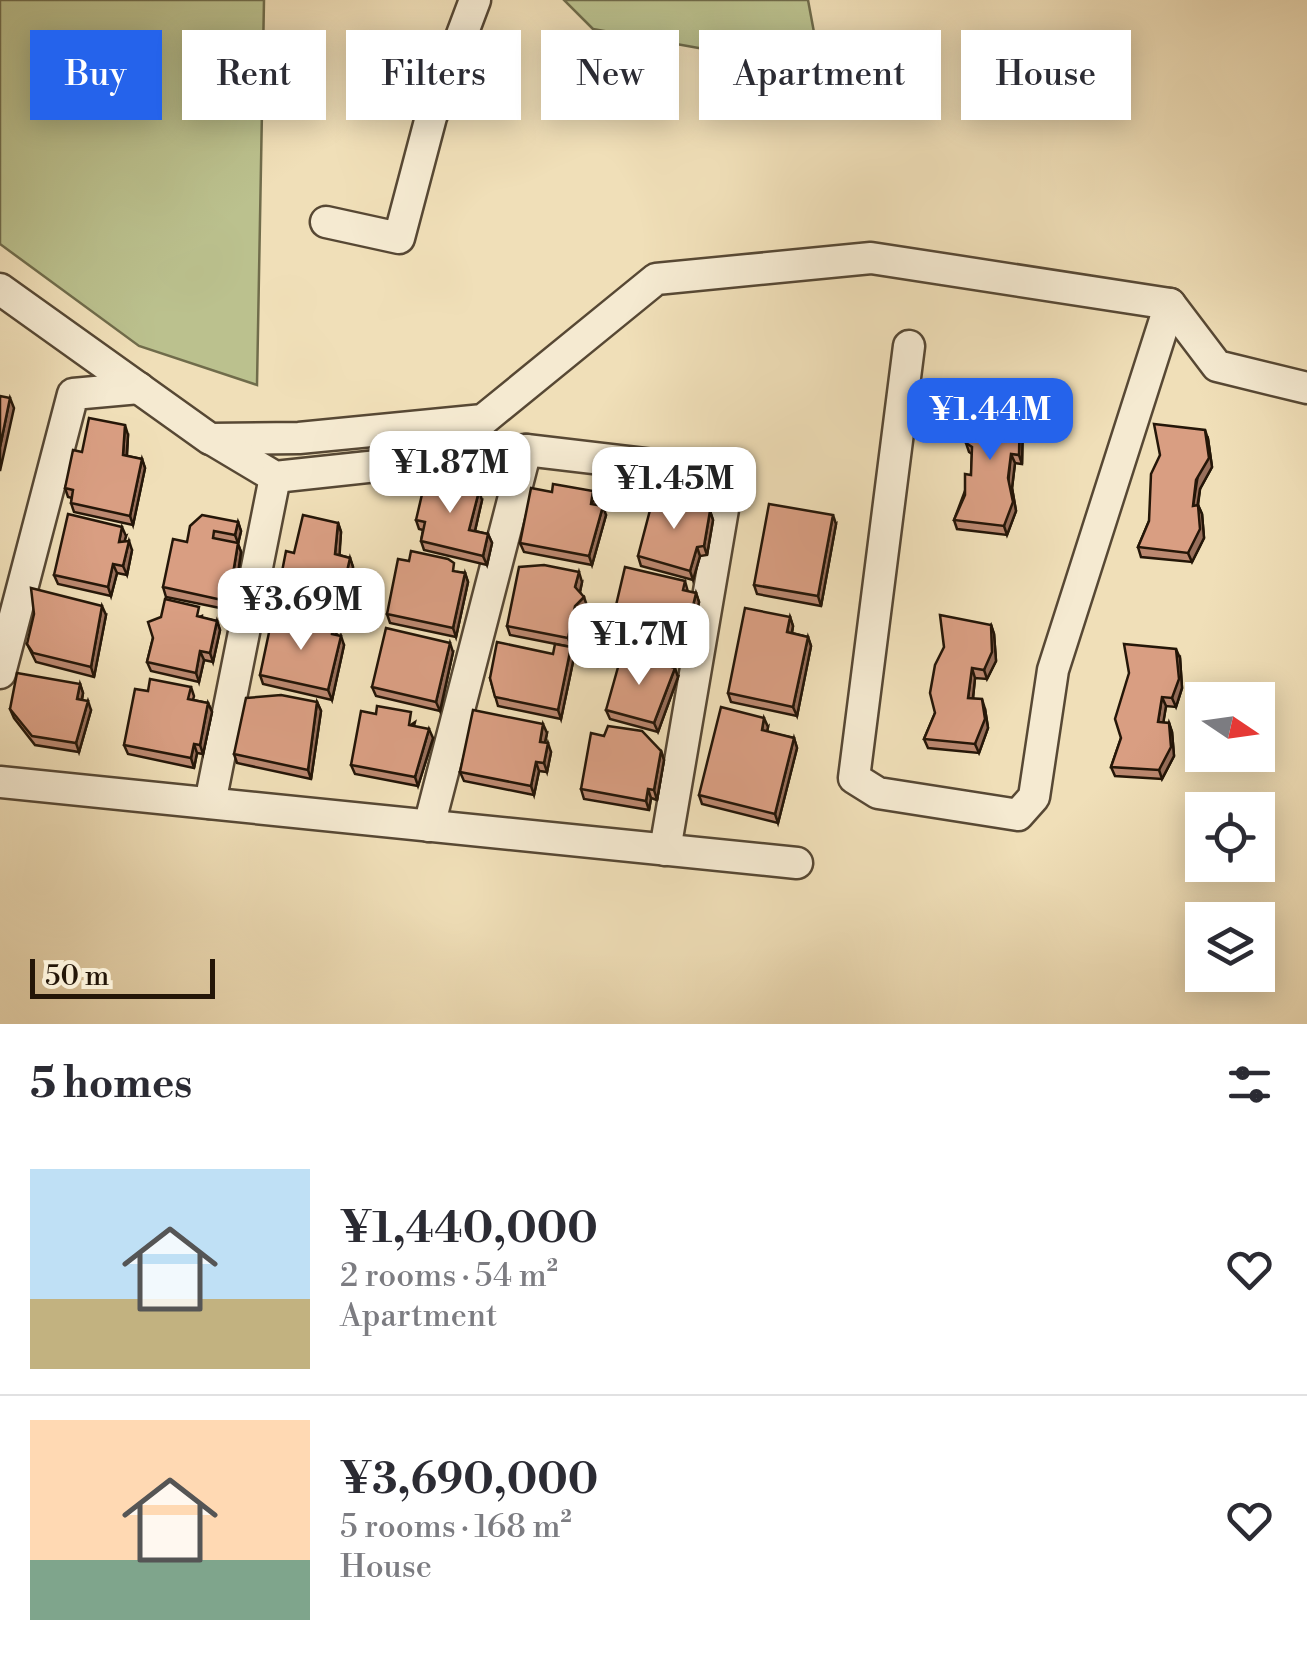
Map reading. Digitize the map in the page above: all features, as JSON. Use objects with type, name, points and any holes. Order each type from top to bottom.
[{"type":"street","points":[[326,222],[399,238],[432,117],[475,0]]},
{"type":"street","points":[[210,439],[299,438],[483,420],[656,279],[871,258],[1170,304],[1216,366],[1307,388]]},
{"type":"street","points":[[0,289],[210,439],[275,477],[526,450],[729,474],[665,850]]},
{"type":"street","points":[[910,346],[868,644],[854,778],[878,794],[1018,816],[1034,796],[1053,670],[1170,304]]},
{"type":"street","points":[[0,673],[73,394],[139,388]]},
{"type":"street","points":[[429,826],[526,450]]},
{"type":"street","points":[[210,804],[275,477]]},
{"type":"street","points":[[0,782],[797,863]]},
{"type":"green space","points":[[0,0],[264,0],[263,30],[182,30],[182,120],[262,120],[257,385],[139,346],[0,244]]},
{"type":"green space","points":[[564,0],[808,0],[814,30],[699,30],[699,48],[679,44],[679,30],[593,29]]},
{"type":"building","points":[[0,396],[10,398],[0,447]]},
{"type":"building","points":[[972,400],[1020,407],[1019,455],[1011,454],[1008,478],[1013,502],[1004,526],[954,520],[965,495],[965,474],[971,475],[972,447],[966,443]]},
{"type":"building","points":[[89,418],[125,425],[123,455],[142,459],[130,516],[71,503],[73,490],[65,488],[73,450],[82,452]]},
{"type":"building","points":[[1154,424],[1205,430],[1209,458],[1196,480],[1193,506],[1198,505],[1200,529],[1188,553],[1138,547],[1149,521],[1151,474],[1160,455]]},
{"type":"building","points":[[427,473],[479,491],[469,530],[488,534],[483,556],[421,541],[425,522],[416,520]]},
{"type":"building","points":[[553,484],[593,491],[591,504],[603,506],[589,556],[520,543],[531,488],[552,492]]},
{"type":"building","points":[[655,491],[710,511],[704,546],[697,547],[690,571],[638,556]]},
{"type":"building","points":[[769,504],[833,515],[818,596],[754,585]]},
{"type":"building","points":[[68,514],[122,527],[119,542],[129,541],[123,566],[113,564],[108,587],[54,575]]},
{"type":"building","points":[[202,515],[238,522],[235,535],[214,531],[213,538],[238,543],[231,586],[225,586],[222,600],[163,587],[173,539],[187,542],[190,526]]},
{"type":"building","points":[[303,515],[338,523],[335,554],[350,558],[338,611],[286,600],[289,585],[280,582],[286,551],[294,553]]},
{"type":"building","points":[[411,551],[448,559],[454,563],[453,571],[465,573],[453,628],[387,614],[398,559],[409,561]]},
{"type":"building","points":[[544,565],[579,572],[575,587],[584,597],[575,606],[568,638],[507,626],[519,567]]},
{"type":"building","points":[[625,567],[685,581],[683,590],[696,593],[686,636],[678,634],[674,650],[609,635]]},
{"type":"building","points":[[31,588],[102,606],[91,667],[33,653],[27,644],[34,614]]},
{"type":"building","points":[[165,599],[199,607],[197,616],[217,621],[210,653],[200,651],[196,673],[147,662],[153,638],[148,622],[161,617]]},
{"type":"building","points":[[745,608],[790,617],[787,632],[808,637],[793,707],[728,693]]},
{"type":"building","points":[[290,615],[333,625],[332,634],[341,636],[328,690],[260,675],[271,623],[287,627]]},
{"type":"building","points":[[940,615],[991,625],[992,652],[984,670],[972,668],[968,698],[982,699],[985,719],[975,744],[924,739],[935,713],[930,693],[935,665],[944,647]]},
{"type":"building","points":[[386,628],[450,643],[436,702],[372,687]]},
{"type":"building","points":[[497,642],[553,654],[555,644],[571,647],[558,710],[495,697],[490,678]]},
{"type":"building","points":[[1124,644],[1176,649],[1179,679],[1172,698],[1162,697],[1158,722],[1169,723],[1171,747],[1159,770],[1111,767],[1121,738],[1115,719],[1129,673]]},
{"type":"building","points":[[622,653],[675,668],[654,723],[606,710]]},
{"type":"building","points":[[17,673],[80,684],[77,699],[88,701],[76,743],[32,736],[10,709]]},
{"type":"building","points":[[150,679],[191,687],[188,699],[208,703],[200,745],[194,744],[191,758],[124,745],[135,689],[148,691]]},
{"type":"building","points":[[281,695],[317,702],[308,770],[234,754],[246,698]]},
{"type":"building","points":[[377,706],[411,712],[409,725],[429,729],[415,777],[351,765],[361,711],[376,714]]},
{"type":"building","points":[[721,707],[764,718],[762,730],[794,738],[775,814],[699,795]]},
{"type":"building","points":[[473,710],[543,724],[540,742],[548,743],[544,763],[536,762],[531,786],[460,772]]},
{"type":"building","points":[[608,726],[642,731],[661,751],[654,790],[648,789],[646,801],[581,789],[591,733],[604,736]]}]
